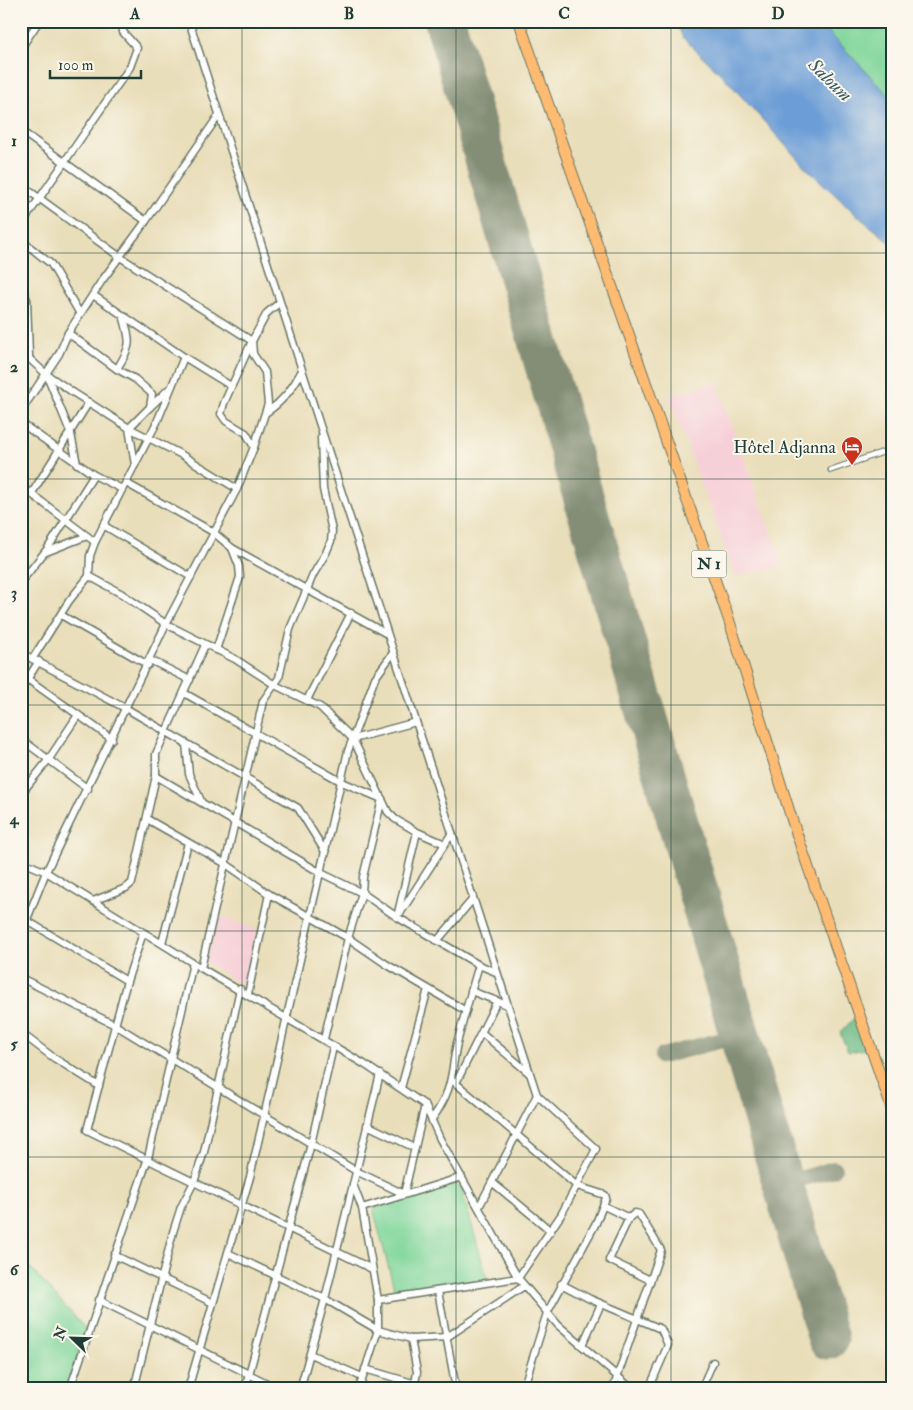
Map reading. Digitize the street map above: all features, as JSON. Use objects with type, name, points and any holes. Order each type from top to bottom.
[{"type":"highway","name":"N 1","points":[[519,21],[729,620],[791,816],[892,1109]]},
{"type":"street","points":[[21,48],[39,21]]},
{"type":"street","points":[[21,225],[130,67],[137,48],[123,32],[122,21]]},
{"type":"street","points":[[189,21],[278,303],[537,1095],[596,1149],[551,1231],[518,1278],[378,1300]]},
{"type":"street","points":[[21,411],[59,354],[68,333],[80,314],[219,115]]},
{"type":"street","points":[[21,131],[146,221]]},
{"type":"street","points":[[21,186],[120,257],[252,342]]},
{"type":"street","points":[[21,240],[52,264],[80,314]]},
{"type":"street","points":[[21,284],[29,356]]},
{"type":"street","points":[[93,295],[184,358],[231,386]]},
{"type":"street","points":[[254,447],[246,433],[226,421],[221,414],[231,386],[252,342],[267,313],[278,303]]},
{"type":"street","points":[[117,369],[130,348],[123,316]]},
{"type":"street","points":[[68,333],[117,369],[135,379],[152,394],[150,407]]},
{"type":"street","points":[[21,934],[46,872],[88,789],[166,624],[237,489],[254,447],[267,412],[265,372],[253,354],[252,342]]},
{"type":"street","points":[[21,351],[29,356],[46,374],[129,428],[150,438],[237,489]]},
{"type":"street","points":[[21,689],[29,680],[36,660],[61,616],[89,576],[88,562],[95,542],[150,438],[184,358]]},
{"type":"street","points":[[267,412],[276,406],[292,389],[301,372]]},
{"type":"street","points":[[46,374],[71,434],[77,464]]},
{"type":"street","points":[[129,428],[172,386]]},
{"type":"street","points":[[32,494],[58,451],[71,434],[89,402]]},
{"type":"street","points":[[21,423],[77,464],[122,489]]},
{"type":"street","points":[[129,428],[135,466]]},
{"type":"street","points":[[201,968],[263,701],[275,686],[283,664],[290,629],[307,589],[326,553],[332,531],[323,489],[321,432]]},
{"type":"street","points":[[830,470],[892,449]]},
{"type":"street","points":[[21,582],[45,552],[94,475]]},
{"type":"street","points":[[126,483],[213,532],[232,548],[387,634]]},
{"type":"street","points":[[21,486],[95,542]]},
{"type":"street","points":[[103,525],[191,577]]},
{"type":"street","points":[[45,552],[87,536]]},
{"type":"street","points":[[216,650],[240,577],[239,566],[232,548]]},
{"type":"street","points":[[89,576],[122,594],[166,624],[252,669],[275,686],[308,700],[325,710],[337,725],[353,739],[382,799],[395,819],[417,832],[445,844]]},
{"type":"street","points":[[308,700],[351,613]]},
{"type":"street","points":[[61,616],[149,662],[190,680]]},
{"type":"street","points":[[93,901],[130,887],[156,776],[156,756],[205,645]]},
{"type":"street","points":[[188,1389],[242,1205],[353,739],[375,678],[393,652]]},
{"type":"street","points":[[21,653],[126,709],[298,808],[326,853]]},
{"type":"street","points":[[29,680],[112,739]]},
{"type":"street","points":[[184,693],[342,782],[382,799]]},
{"type":"street","points":[[21,794],[49,759],[78,715]]},
{"type":"street","points":[[353,739],[416,722]]},
{"type":"street","points":[[21,739],[88,789]]},
{"type":"street","points":[[186,744],[189,774],[202,802]]},
{"type":"street","points":[[156,776],[236,821],[322,873],[362,893],[437,941],[479,965],[496,972]]},
{"type":"street","points":[[324,1039],[348,938],[362,893],[363,877],[382,799]]},
{"type":"street","points":[[147,819],[226,864],[269,894],[310,919],[348,938],[466,1011]]},
{"type":"street","points":[[397,917],[417,832]]},
{"type":"street","points":[[397,917],[452,833]]},
{"type":"street","points":[[162,943],[188,843]]},
{"type":"street","points":[[21,861],[46,872],[201,968],[324,1039],[333,1047],[380,1074],[425,1105],[462,1177],[518,1278],[547,1313],[632,1389]]},
{"type":"street","points":[[248,994],[269,894]]},
{"type":"street","points":[[437,941],[473,898]]},
{"type":"street","points":[[26,920],[127,981]]},
{"type":"street","points":[[143,933],[127,981],[87,1130],[148,1158],[372,1270]]},
{"type":"street","points":[[72,1388],[99,1300],[148,1158],[194,963]]},
{"type":"street","points":[[454,1082],[457,1046],[479,965]]},
{"type":"street","points":[[21,978],[115,1025],[356,1171],[404,1194]]},
{"type":"street","points":[[401,1088],[428,989]]},
{"type":"street","points":[[134,1389],[181,1206],[194,1182],[219,1088],[240,990]]},
{"type":"street","points":[[471,991],[507,1005]]},
{"type":"street","points":[[432,1119],[442,1105],[482,1034],[496,1001]]},
{"type":"street","points":[[21,1033],[54,1058],[99,1086]]},
{"type":"street","points":[[482,1034],[530,1074]]},
{"type":"street","points":[[245,1389],[311,1144],[333,1047]]},
{"type":"street","points":[[300,1389],[380,1074]]},
{"type":"street","points":[[454,1082],[577,1186],[605,1195],[604,1206],[547,1313],[521,1388]]},
{"type":"street","points":[[479,1207],[537,1095]]},
{"type":"street","points":[[404,1194],[425,1105]]},
{"type":"street","points":[[367,1125],[415,1148]]},
{"type":"street","points":[[362,1208],[462,1177]]},
{"type":"street","points":[[353,1183],[362,1208],[378,1300],[378,1330],[359,1389]]},
{"type":"street","points":[[493,1183],[551,1231]]},
{"type":"street","points":[[604,1206],[629,1218]]},
{"type":"street","points":[[613,1389],[661,1250],[640,1214],[635,1213],[629,1218],[608,1260],[650,1280]]},
{"type":"street","points":[[228,1252],[324,1299],[378,1330],[411,1339],[447,1337],[524,1286]]},
{"type":"street","points":[[114,1255],[213,1303]]},
{"type":"street","points":[[561,1284],[601,1304],[661,1329],[668,1342],[649,1389]]},
{"type":"street","points":[[438,1291],[456,1389]]},
{"type":"street","points":[[99,1300],[278,1389]]},
{"type":"street","points":[[582,1346],[601,1304]]},
{"type":"street","points":[[365,1369],[415,1388],[417,1368],[411,1339]]},
{"type":"street","points":[[310,1354],[362,1377]]},
{"type":"street","points":[[701,1389],[713,1362]]},
{"type":"shaded area","points":[[716,382],[783,566],[735,576],[669,396]]},
{"type":"shaded area","points":[[217,915],[257,930],[244,986],[206,963]]},
{"type":"green space","points":[[818,21],[892,21],[892,99]]},
{"type":"green space","points":[[853,1019],[861,1022],[867,1049],[848,1052],[840,1033]]},
{"type":"green space","points":[[457,1184],[461,1187],[488,1282],[395,1292],[373,1209]]},
{"type":"green space","points":[[21,1258],[85,1328],[68,1389],[21,1389]]},
{"type":"water","name":"Saloum","points":[[676,21],[818,21],[892,99],[892,244],[859,217],[804,166],[723,76],[683,38]]},
{"type":"taxiway","points":[[662,1056],[740,1035]]},
{"type":"taxiway","points":[[783,1184],[834,1169]]},
{"type":"runway","points":[[445,21],[828,1339]]},
{"type":"place","name":"Hôtel Adjanna","points":[[852,466]]}]
